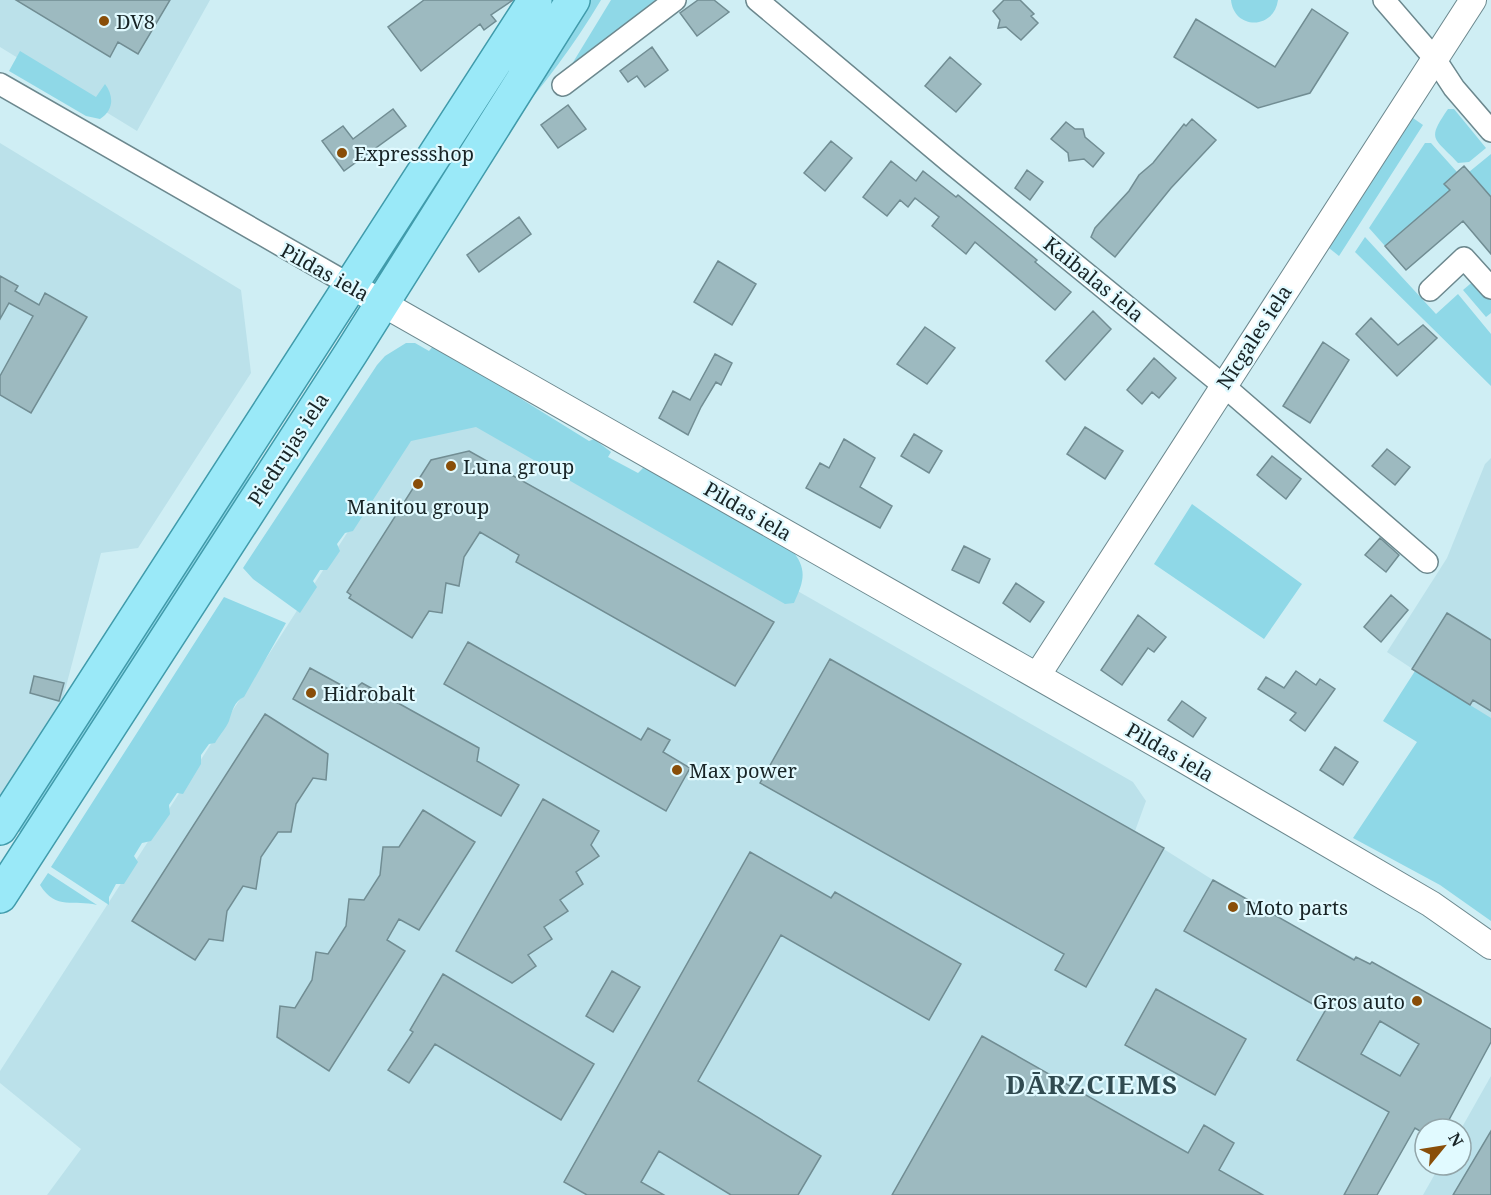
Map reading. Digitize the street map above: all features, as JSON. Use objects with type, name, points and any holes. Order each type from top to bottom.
[{"type":"main road","name":"Piedrujas iela","points":[[0,828],[535,0]]},
{"type":"main road","name":"Piedrujas iela","points":[[0,896],[382,303],[573,0]]},
{"type":"street","points":[[563,85],[675,0]]},
{"type":"street","name":"Kaibalas iela","points":[[757,0],[951,163],[1224,386],[1427,562]]},
{"type":"street","points":[[1384,0],[1435,59],[1454,88],[1491,132]]},
{"type":"street","name":"Nīcgales iela","points":[[1037,676],[1473,0]]},
{"type":"street","name":"Pildas iela","points":[[0,84],[1037,676],[1431,904],[1491,946]]},
{"type":"street","points":[[1430,290],[1464,258],[1491,288]]},
{"type":"shaded area","points":[[0,0],[210,0],[137,131],[0,47]]},
{"type":"shaded area","points":[[585,0],[601,0],[553,71],[498,137]]},
{"type":"shaded area","points":[[611,0],[666,0],[578,65],[572,64]]},
{"type":"shaded area","points":[[1231,0],[1278,0],[1275,10],[1269,17],[1254,22],[1239,17]]},
{"type":"shaded area","points":[[20,51],[96,97],[105,84],[111,98],[108,111],[100,119],[86,116],[9,71]]},
{"type":"shaded area","points":[[1448,109],[1454,109],[1486,148],[1469,162],[1458,163],[1438,143],[1436,138],[1437,127]]},
{"type":"shaded area","points":[[1413,118],[1423,125],[1339,256],[1329,248]]},
{"type":"shaded area","points":[[0,143],[241,290],[251,373],[138,548],[101,553],[63,698],[0,800]]},
{"type":"shaded area","points":[[1425,143],[1431,143],[1457,172],[1444,184],[1450,190],[1385,246],[1369,228]]},
{"type":"shaded area","points":[[1491,154],[1491,197],[1469,172]]},
{"type":"shaded area","points":[[1365,237],[1436,314],[1458,294],[1491,334],[1491,386],[1355,252]]},
{"type":"shaded area","points":[[1476,279],[1491,297],[1491,313],[1486,317],[1463,290]]},
{"type":"shaded area","points":[[406,343],[415,343],[429,351],[434,345],[589,441],[594,439],[611,452],[608,457],[638,473],[643,468],[654,471],[791,549],[800,563],[803,575],[794,603],[785,604],[476,427],[411,441],[353,531],[345,533],[337,544],[340,551],[327,570],[320,570],[313,581],[317,587],[300,613],[253,579],[243,568],[377,365],[385,356]]},
{"type":"shaded area","points":[[485,413],[1133,782],[1146,801],[1135,831],[1213,880],[1338,951],[1370,964],[1372,962],[1491,1029],[1433,1117],[1413,1117],[1413,1132],[1377,1195],[47,1195],[81,1149],[0,1083],[0,1071],[409,437]]},
{"type":"shaded area","points":[[267,441],[232,512],[23,834],[12,827]]},
{"type":"shaded area","points":[[1491,458],[1491,721],[1387,652],[1447,558],[1485,464]]},
{"type":"shaded area","points":[[1192,504],[1302,584],[1264,639],[1154,564]]},
{"type":"shaded area","points":[[224,597],[286,623],[244,697],[236,704],[226,726],[215,743],[209,744],[201,755],[201,764],[183,794],[177,793],[169,805],[170,814],[151,841],[142,843],[134,856],[138,862],[124,884],[116,884],[109,897],[109,905],[51,867]]},
{"type":"shaded area","points":[[1415,671],[1491,718],[1491,921],[1440,885],[1353,838],[1417,742],[1383,721]]},
{"type":"shaded area","points":[[48,873],[97,905],[66,903],[52,898],[40,885]]},
{"type":"shaded area","points":[[1491,1076],[1491,1195],[1423,1195],[1433,1177],[1473,1177],[1473,1117],[1468,1117]]},
{"type":"building","name":"DV8","points":[[16,0],[170,0],[138,54],[118,42],[110,57]]},
{"type":"building","points":[[424,0],[513,0],[491,15],[496,21],[484,30],[480,24],[421,71],[388,27]]},
{"type":"building","points":[[698,0],[714,0],[729,12],[697,36],[680,13]]},
{"type":"building","points":[[1004,0],[1020,0],[1034,14],[1031,16],[1038,23],[1021,40],[1006,27],[998,28],[1000,20],[993,11]]},
{"type":"building","points":[[1312,9],[1348,33],[1310,93],[1258,108],[1174,57],[1196,19],[1275,67]]},
{"type":"building","points":[[652,47],[668,70],[645,87],[637,76],[628,82],[620,71]]},
{"type":"building","points":[[950,57],[981,84],[956,112],[925,86]]},
{"type":"building","points":[[568,105],[586,129],[558,148],[541,125]]},
{"type":"building","points":[[393,109],[406,126],[344,171],[322,141],[343,126],[353,139]]},
{"type":"building","points":[[1192,119],[1216,140],[1171,188],[1115,257],[1091,237],[1095,228],[1129,191],[1139,175],[1153,163],[1184,124],[1186,126]]},
{"type":"building","points":[[1066,122],[1075,129],[1083,129],[1085,137],[1104,153],[1093,167],[1084,159],[1069,161],[1068,153],[1051,139]]},
{"type":"building","points":[[831,141],[852,158],[825,191],[804,173]]},
{"type":"building","points":[[891,161],[916,181],[923,171],[956,197],[958,195],[1037,260],[1035,262],[1071,292],[1055,310],[975,242],[966,254],[932,226],[939,217],[915,198],[908,207],[900,200],[887,216],[863,197]]},
{"type":"building","points":[[1464,166],[1491,197],[1491,254],[1463,221],[1406,270],[1385,246],[1450,190],[1444,184]]},
{"type":"building","points":[[1027,170],[1043,182],[1030,200],[1015,188]]},
{"type":"building","points":[[519,217],[531,234],[479,272],[467,255]]},
{"type":"building","points":[[718,261],[756,284],[732,325],[694,302]]},
{"type":"building","points":[[0,276],[18,286],[15,291],[39,305],[45,293],[87,317],[31,413],[0,395],[0,376],[33,316],[9,303],[0,319]]},
{"type":"building","points":[[1093,311],[1111,329],[1065,380],[1046,361]]},
{"type":"building","points":[[1371,318],[1398,345],[1423,325],[1437,338],[1397,376],[1356,334]]},
{"type":"building","points":[[925,327],[955,348],[927,384],[897,364]]},
{"type":"building","points":[[1323,342],[1349,360],[1310,423],[1283,406]]},
{"type":"building","points":[[715,354],[732,363],[721,385],[716,382],[688,435],[659,418],[673,391],[690,400]]},
{"type":"building","points":[[1154,358],[1176,378],[1159,398],[1152,392],[1142,404],[1127,390]]},
{"type":"building","points":[[1085,427],[1123,451],[1105,479],[1067,454]]},
{"type":"building","points":[[914,434],[942,451],[929,473],[901,456]]},
{"type":"building","points":[[844,439],[875,458],[860,487],[892,506],[880,528],[806,488],[820,463],[829,468]]},
{"type":"building","points":[[1387,449],[1410,467],[1395,485],[1372,466]]},
{"type":"building","points":[[469,451],[774,622],[735,686],[516,562],[519,555],[480,532],[464,557],[459,586],[446,583],[442,613],[429,611],[412,638],[349,598],[351,595],[347,592],[431,460]]},
{"type":"building","points":[[1272,456],[1301,479],[1286,499],[1257,475]]},
{"type":"building","points":[[1380,538],[1399,555],[1386,572],[1365,555]]},
{"type":"building","points":[[964,546],[990,559],[979,583],[952,570]]},
{"type":"building","points":[[1016,583],[1044,602],[1030,622],[1003,603]]},
{"type":"building","points":[[1391,595],[1408,610],[1381,642],[1364,627]]},
{"type":"building","points":[[1447,613],[1491,640],[1491,711],[1473,700],[1470,705],[1412,669]]},
{"type":"building","points":[[1138,615],[1166,637],[1154,652],[1148,648],[1122,685],[1101,670]]},
{"type":"building","points":[[468,642],[641,740],[648,728],[670,740],[663,752],[690,768],[666,811],[444,684]]},
{"type":"building","points":[[830,659],[1164,848],[1086,987],[1055,970],[1064,954],[760,783]]},
{"type":"building","points":[[310,668],[352,691],[362,683],[479,748],[477,761],[519,785],[501,816],[293,699]]},
{"type":"building","points":[[1296,671],[1316,685],[1320,679],[1335,689],[1305,731],[1290,720],[1296,713],[1258,689],[1266,677],[1284,688]]},
{"type":"building","points":[[34,676],[64,683],[59,701],[30,693]]},
{"type":"building","points":[[1182,701],[1206,718],[1193,737],[1168,720]]},
{"type":"building","points":[[265,714],[328,754],[326,780],[313,778],[296,804],[291,832],[278,832],[261,857],[256,889],[243,886],[227,911],[223,941],[209,939],[195,960],[132,921]]},
{"type":"building","points":[[1335,747],[1358,762],[1343,785],[1320,770]]},
{"type":"building","points":[[543,799],[599,831],[591,845],[599,856],[576,872],[583,884],[560,900],[568,911],[544,927],[552,939],[528,955],[536,966],[512,983],[456,951]]},
{"type":"building","points":[[423,810],[475,842],[419,930],[399,919],[387,940],[405,951],[329,1071],[277,1037],[280,1006],[295,1008],[312,980],[316,952],[328,954],[346,926],[349,899],[364,900],[380,875],[383,847],[399,847]]},
{"type":"building","points":[[750,852],[831,898],[835,892],[961,964],[929,1020],[781,935],[698,1081],[821,1156],[798,1195],[731,1195],[659,1151],[641,1182],[664,1195],[587,1195],[564,1182]]},
{"type":"building","points":[[1213,880],[1354,960],[1356,957],[1370,964],[1372,962],[1491,1029],[1491,1042],[1450,1117],[1413,1117],[1413,1132],[1377,1195],[1344,1195],[1389,1112],[1297,1060],[1325,1011],[1184,931]],"holes":[[[1380,1021],[1419,1044],[1400,1076],[1361,1054]]]},
{"type":"building","points":[[612,971],[640,987],[613,1032],[586,1016]]},
{"type":"building","points":[[443,974],[594,1064],[561,1120],[435,1044],[409,1083],[388,1070],[413,1032],[410,1030]]},
{"type":"building","points":[[1156,989],[1246,1039],[1215,1095],[1125,1045]]},
{"type":"building","points":[[982,1036],[1188,1153],[1204,1125],[1234,1143],[1219,1170],[1263,1195],[892,1195]]},
{"type":"building","points":[[1491,1131],[1491,1195],[1453,1195],[1464,1177],[1473,1177],[1473,1161]]},
{"type":"place","name":"DV8","points":[[104,21]]},
{"type":"place","name":"Expressshop","points":[[342,153]]},
{"type":"place","name":"Luna group","points":[[451,466]]},
{"type":"place","name":"Manitou group","points":[[418,484]]},
{"type":"place","name":"Hidrobalt","points":[[311,693]]},
{"type":"place","name":"Max power","points":[[677,770]]},
{"type":"place","name":"Moto parts","points":[[1233,907]]},
{"type":"place","name":"Gros auto","points":[[1417,1001]]},
{"type":"district","name":"DĀRZCIEMS","points":[[1092,1084]]}]
